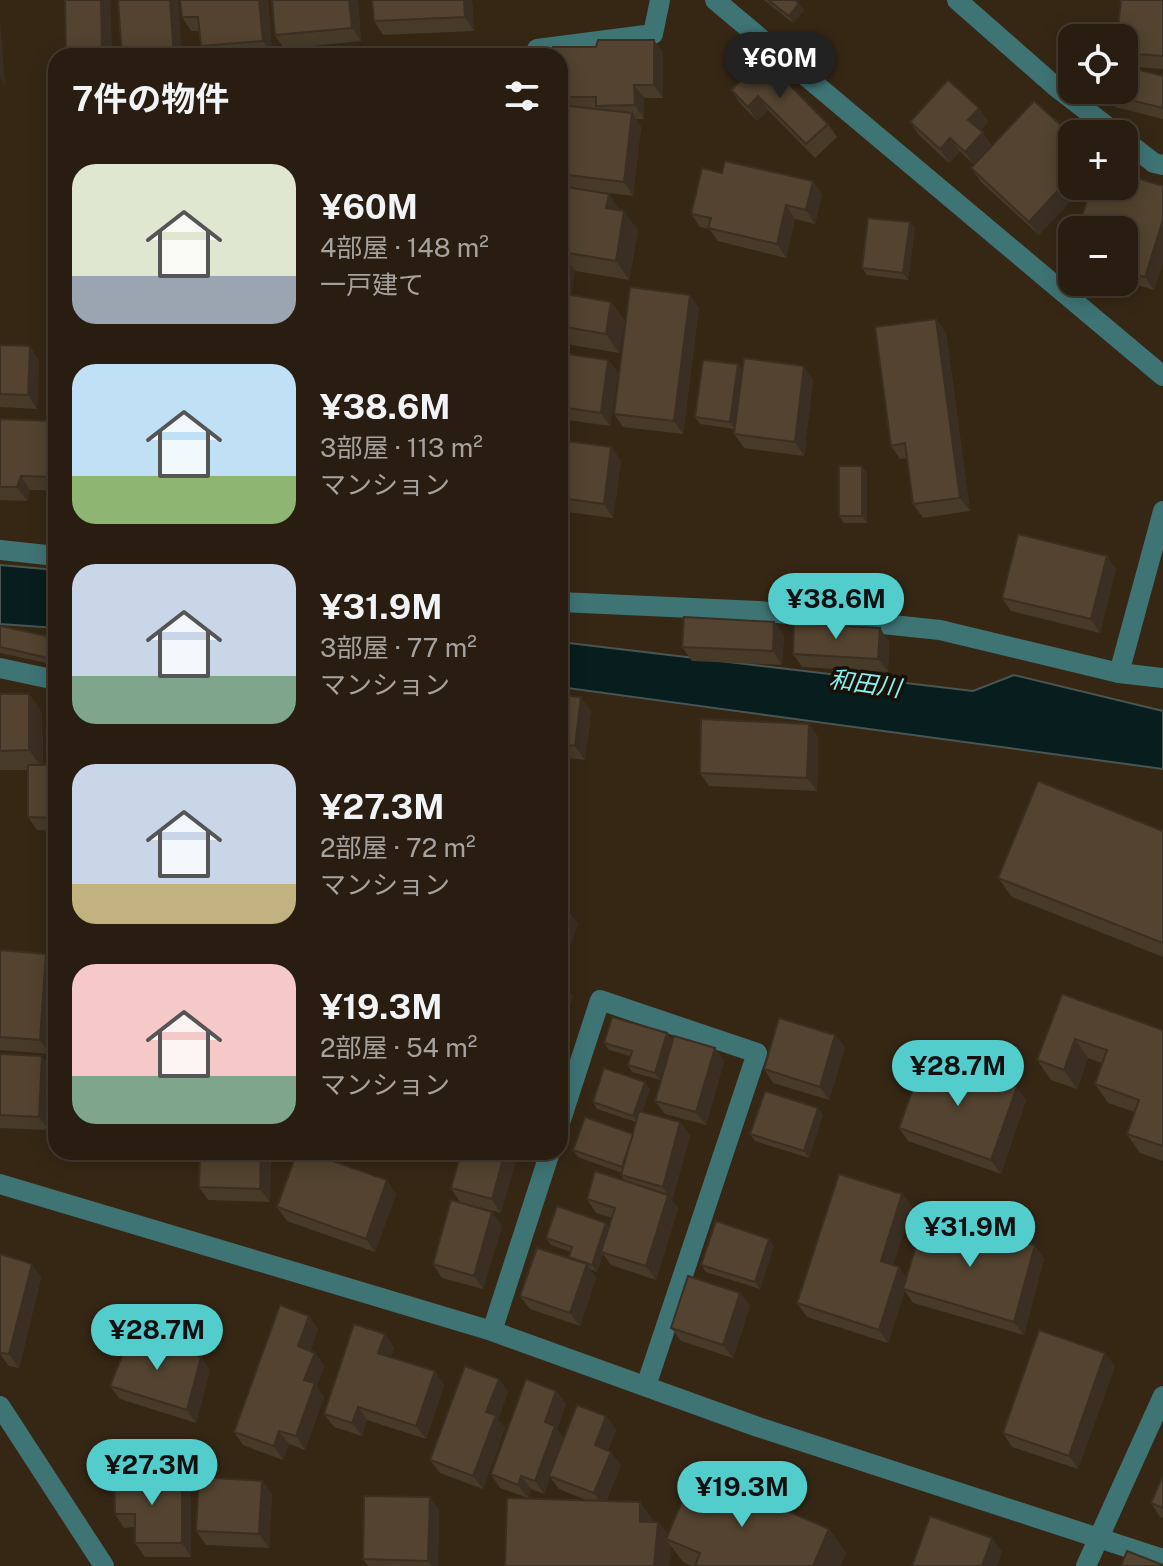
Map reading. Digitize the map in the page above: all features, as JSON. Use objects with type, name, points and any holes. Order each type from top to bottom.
[{"type":"street","points":[[545,48],[653,34],[660,0]]},
{"type":"street","points":[[715,0],[1163,376]]},
{"type":"street","points":[[957,0],[1056,87],[1099,120]]},
{"type":"street","points":[[1138,151],[1154,163],[1163,165]]},
{"type":"street","points":[[1119,673],[1163,511]]},
{"type":"street","points":[[0,550],[48,555]]},
{"type":"street","points":[[568,602],[758,611],[940,630],[1119,673],[1163,678]]},
{"type":"street","points":[[0,668],[48,678]]},
{"type":"street","points":[[568,1098],[600,1000],[757,1053],[646,1386]]},
{"type":"street","points":[[492,1331],[547,1160]]},
{"type":"street","points":[[0,1184],[492,1331],[758,1427],[1163,1559]]},
{"type":"street","points":[[1086,1566],[1163,1396]]},
{"type":"street","points":[[0,1406],[104,1566]]},
{"type":"water","points":[[0,565],[48,569],[48,627],[0,624]]},
{"type":"water","name":"和田川","points":[[568,643],[973,691],[1014,675],[1163,711],[1163,769],[568,688]]},
{"type":"building","points":[[65,0],[101,0],[102,48],[66,48]]},
{"type":"building","points":[[118,0],[170,0],[173,48],[121,48]]},
{"type":"building","points":[[180,0],[259,0],[263,41],[201,46],[198,17],[182,17]]},
{"type":"building","points":[[272,0],[349,0],[352,28],[275,35]]},
{"type":"building","points":[[372,0],[464,0],[465,17],[374,21]]},
{"type":"building","points":[[768,0],[795,0],[799,3],[789,16]]},
{"type":"building","points":[[1121,0],[1163,0],[1163,56],[1138,54],[1138,24],[1118,24]]},
{"type":"building","points":[[598,40],[654,40],[654,85],[634,85],[635,105],[596,106],[596,97],[568,97],[568,48],[553,47],[596,47]]},
{"type":"building","points":[[763,58],[828,124],[806,144],[758,96],[748,107],[731,90]]},
{"type":"building","points":[[1138,70],[1163,76],[1163,108],[1138,102]]},
{"type":"building","points":[[948,80],[979,108],[968,120],[983,132],[965,152],[950,138],[940,149],[910,122]]},
{"type":"building","points":[[1034,101],[1058,122],[1058,190],[1029,222],[971,168]]},
{"type":"building","points":[[568,106],[632,113],[624,182],[568,175]]},
{"type":"building","points":[[725,161],[813,181],[806,210],[786,205],[777,244],[708,228],[711,218],[691,214],[702,168],[722,173]]},
{"type":"building","points":[[1138,178],[1163,186],[1163,220],[1145,277],[1138,275],[1138,216],[1082,216],[1087,200],[1138,200]]},
{"type":"building","points":[[568,187],[609,194],[606,208],[624,211],[616,261],[568,253]]},
{"type":"building","points":[[868,218],[910,222],[903,273],[862,268]]},
{"type":"building","points":[[630,287],[690,295],[674,421],[614,414]]},
{"type":"building","points":[[568,294],[611,302],[606,334],[568,327]]},
{"type":"building","points":[[936,319],[960,498],[913,504],[905,443],[891,446],[875,327]]},
{"type":"building","points":[[0,345],[30,346],[28,395],[0,394]]},
{"type":"building","points":[[568,354],[608,360],[601,413],[568,408]]},
{"type":"building","points":[[744,358],[804,366],[795,442],[734,434]]},
{"type":"building","points":[[703,360],[738,364],[730,422],[695,417]]},
{"type":"building","points":[[0,419],[48,421],[48,477],[21,476],[17,487],[0,487]]},
{"type":"building","points":[[568,441],[611,447],[604,504],[568,499]]},
{"type":"building","points":[[839,466],[862,466],[862,516],[839,516]]},
{"type":"building","points":[[1018,534],[1107,556],[1091,619],[1002,598]]},
{"type":"building","points":[[684,617],[774,622],[773,651],[682,647]]},
{"type":"building","points":[[794,623],[880,628],[878,659],[793,654]]},
{"type":"building","points":[[0,626],[48,636],[48,658],[0,647]]},
{"type":"building","points":[[0,694],[29,694],[29,750],[0,751]]},
{"type":"building","points":[[568,696],[581,697],[575,746],[568,745]]},
{"type":"building","points":[[701,719],[809,724],[807,778],[700,773]]},
{"type":"building","points":[[28,765],[48,765],[48,818],[28,817]]},
{"type":"building","points":[[1038,781],[1163,831],[1163,943],[998,878]]},
{"type":"building","points":[[0,950],[46,954],[40,1040],[0,1037]]},
{"type":"building","points":[[1062,994],[1163,1030],[1163,1146],[1127,1134],[1139,1100],[1095,1084],[1107,1050],[1075,1039],[1064,1070],[1037,1060]]},
{"type":"building","points":[[612,1017],[667,1033],[655,1073],[628,1065],[632,1051],[604,1043]]},
{"type":"building","points":[[779,1018],[835,1035],[820,1087],[764,1069]]},
{"type":"building","points":[[674,1036],[715,1048],[696,1112],[655,1101]]},
{"type":"building","points":[[0,1054],[42,1056],[39,1117],[0,1115]]},
{"type":"building","points":[[925,1055],[1017,1087],[991,1160],[899,1128]]},
{"type":"building","points":[[604,1068],[645,1082],[633,1116],[593,1102]]},
{"type":"building","points":[[765,1091],[818,1108],[804,1151],[750,1134]]},
{"type":"building","points":[[639,1111],[680,1122],[663,1187],[621,1175]]},
{"type":"building","points":[[585,1117],[633,1134],[622,1167],[573,1150]]},
{"type":"building","points":[[200,1160],[261,1160],[260,1189],[199,1187]]},
{"type":"building","points":[[294,1160],[330,1160],[387,1180],[366,1239],[277,1207]]},
{"type":"building","points":[[459,1160],[503,1160],[492,1199],[451,1188]]},
{"type":"building","points":[[595,1171],[668,1195],[646,1266],[601,1252],[615,1208],[587,1199]]},
{"type":"building","points":[[839,1174],[902,1194],[881,1261],[899,1267],[879,1330],[797,1303]]},
{"type":"building","points":[[451,1200],[492,1212],[474,1276],[433,1264]]},
{"type":"building","points":[[557,1206],[606,1223],[592,1265],[569,1257],[572,1247],[546,1238]]},
{"type":"building","points":[[925,1217],[1035,1245],[1014,1322],[903,1289]]},
{"type":"building","points":[[716,1221],[769,1239],[755,1282],[701,1265]]},
{"type":"building","points":[[537,1248],[587,1264],[570,1313],[520,1296]]},
{"type":"building","points":[[0,1254],[32,1264],[9,1354],[0,1353]]},
{"type":"building","points":[[688,1276],[740,1293],[723,1345],[671,1328]]},
{"type":"building","points":[[280,1305],[309,1316],[298,1346],[315,1353],[304,1380],[315,1383],[296,1436],[279,1431],[274,1446],[234,1432]]},
{"type":"building","points":[[354,1324],[385,1334],[378,1353],[435,1371],[416,1426],[358,1407],[352,1423],[324,1414]]},
{"type":"building","points":[[1039,1330],[1105,1353],[1069,1456],[1003,1433]]},
{"type":"building","points":[[131,1334],[201,1357],[187,1410],[110,1386]]},
{"type":"building","points":[[465,1366],[499,1379],[486,1412],[496,1415],[473,1476],[430,1460]]},
{"type":"building","points":[[526,1379],[556,1391],[545,1422],[555,1426],[535,1481],[521,1476],[518,1485],[491,1474]]},
{"type":"building","points":[[577,1405],[606,1416],[595,1445],[611,1452],[594,1493],[549,1476]]},
{"type":"building","points":[[695,1471],[829,1529],[813,1566],[695,1566],[700,1553],[666,1539]]},
{"type":"building","points":[[1163,1475],[1163,1508],[1151,1503]]},
{"type":"building","points":[[114,1477],[182,1477],[182,1543],[135,1543],[135,1514],[115,1514]]},
{"type":"building","points":[[199,1477],[262,1481],[259,1534],[196,1531]]},
{"type":"building","points":[[364,1496],[430,1497],[428,1561],[363,1559]]},
{"type":"building","points":[[507,1498],[640,1502],[640,1522],[658,1522],[654,1566],[505,1566]]},
{"type":"building","points":[[930,1516],[992,1538],[982,1566],[912,1566]]},
{"type":"building","points":[[1127,1551],[1163,1565],[1163,1566],[1121,1566]]}]
